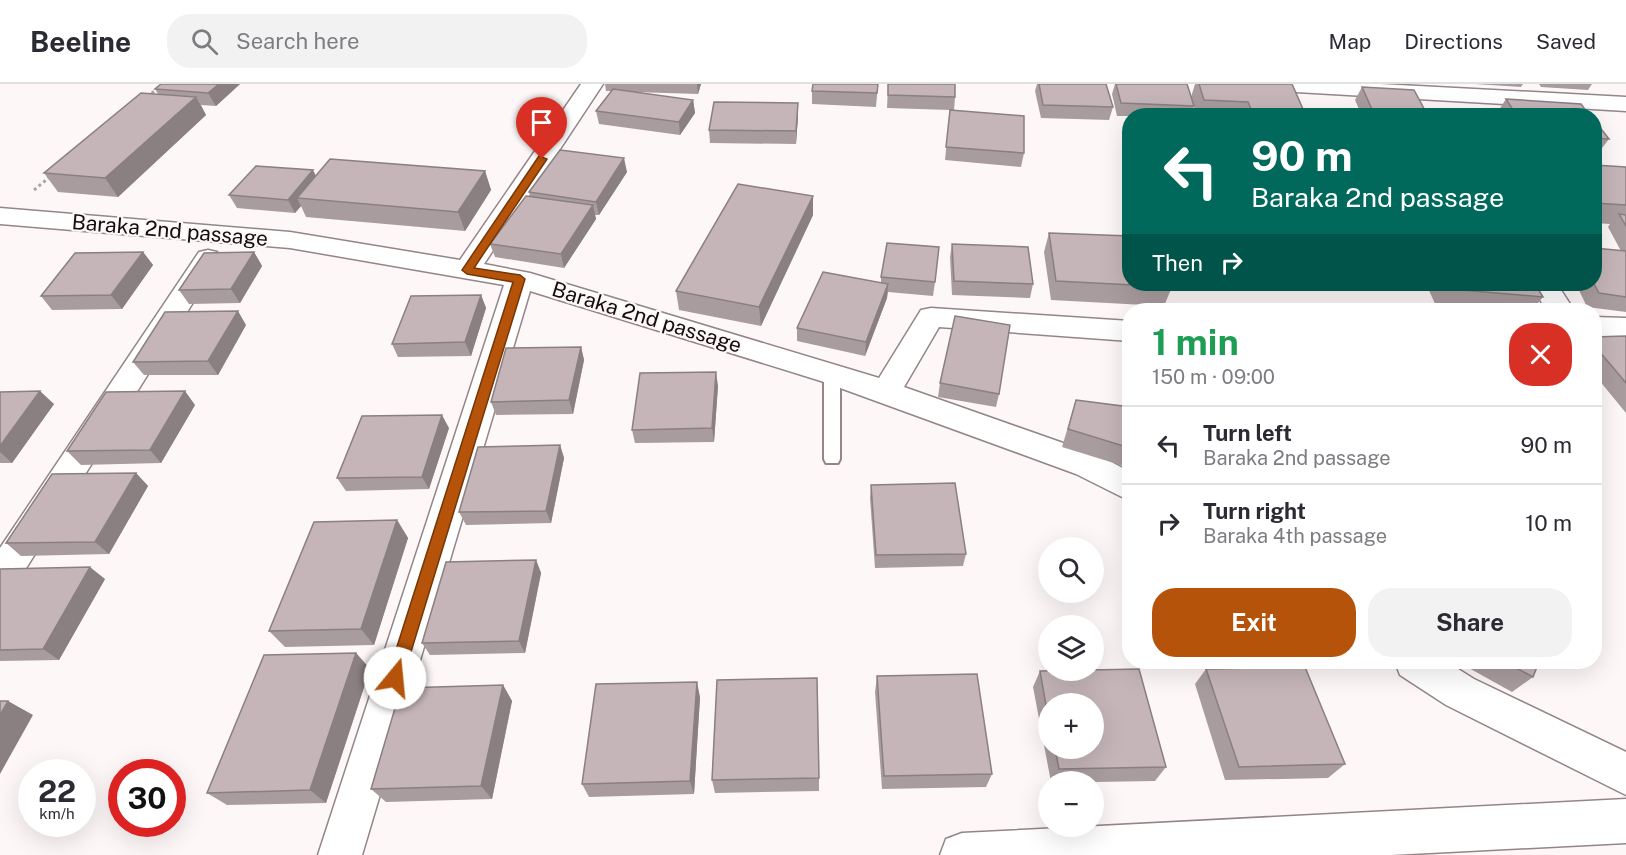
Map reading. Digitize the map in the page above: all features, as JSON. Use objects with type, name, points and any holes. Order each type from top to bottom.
[{"type":"street","points":[[467,270],[592,84]]},
{"type":"street","points":[[1262,84],[1626,104]]},
{"type":"street","points":[[1428,94],[1436,108]]},
{"type":"street","name":"Baraka 2nd passage","points":[[1,216],[290,240],[520,279],[832,373],[1088,465],[1122,484]]},
{"type":"street","points":[[0,578],[224,234]]},
{"type":"street","points":[[340,855],[520,279]]},
{"type":"street","points":[[886,392],[931,316],[1122,330]]},
{"type":"street","points":[[1602,327],[1626,328]]},
{"type":"street","points":[[1425,669],[1460,692],[1626,774]]},
{"type":"street","points":[[962,855],[1626,821]]},
{"type":"lane","points":[[832,373],[832,459]]},
{"type":"path","points":[[145,99],[163,84]]},
{"type":"path","points":[[1,216],[56,172]]},
{"type":"building","points":[[161,84],[219,84],[208,93],[155,89]]},
{"type":"building","points":[[813,84],[878,84],[877,93],[812,91]]},
{"type":"building","points":[[888,84],[955,84],[955,97],[888,95]]},
{"type":"building","points":[[1039,84],[1106,84],[1113,107],[1043,105]]},
{"type":"building","points":[[1116,84],[1187,84],[1194,106],[1121,103]]},
{"type":"building","points":[[1199,84],[1292,84],[1302,108],[1251,108],[1248,102],[1204,100]]},
{"type":"building","points":[[1362,87],[1414,90],[1424,108],[1371,108]]},
{"type":"building","points":[[613,89],[693,100],[679,122],[596,111]]},
{"type":"building","points":[[141,93],[196,97],[105,178],[44,173]]},
{"type":"building","points":[[1506,99],[1581,104],[1584,108],[1512,108]]},
{"type":"building","points":[[714,102],[798,103],[796,131],[709,130]]},
{"type":"building","points":[[950,110],[1024,116],[1024,153],[946,147]]},
{"type":"building","points":[[1602,130],[1609,139],[1602,139]]},
{"type":"building","points":[[560,150],[624,158],[596,202],[529,192]]},
{"type":"building","points":[[330,159],[485,171],[458,212],[297,198]]},
{"type":"building","points":[[256,166],[313,170],[288,200],[229,195]]},
{"type":"building","points":[[1602,166],[1626,167],[1626,205],[1602,204]]},
{"type":"building","points":[[738,184],[813,196],[759,307],[676,291]]},
{"type":"building","points":[[526,196],[593,205],[561,254],[490,244]]},
{"type":"building","points":[[1619,214],[1626,215],[1626,226]]},
{"type":"building","points":[[1049,233],[1122,236],[1122,284],[1056,281]]},
{"type":"building","points":[[887,243],[939,247],[935,282],[881,277]]},
{"type":"building","points":[[952,244],[1028,247],[1033,284],[954,281]]},
{"type":"building","points":[[1602,249],[1626,251],[1626,297],[1598,291],[1602,291]]},
{"type":"building","points":[[143,252],[111,295],[41,296],[75,253]]},
{"type":"building","points":[[254,252],[231,289],[179,290],[204,253]]},
{"type":"building","points":[[823,272],[888,284],[866,342],[797,328]]},
{"type":"building","points":[[1473,291],[1539,291],[1543,297]]},
{"type":"building","points":[[481,295],[465,342],[392,344],[411,296]]},
{"type":"building","points":[[238,311],[208,361],[133,362],[165,312]]},
{"type":"building","points":[[955,316],[1010,325],[999,394],[940,383]]},
{"type":"building","points":[[1626,336],[1626,383],[1602,354],[1602,337]]},
{"type":"building","points":[[581,347],[569,400],[491,402],[506,348]]},
{"type":"building","points":[[716,372],[712,428],[632,430],[640,373]]},
{"type":"building","points":[[40,391],[0,446],[0,392]]},
{"type":"building","points":[[185,391],[150,450],[67,451],[106,392]]},
{"type":"building","points":[[1076,400],[1122,406],[1122,446],[1068,429]]},
{"type":"building","points":[[442,415],[422,477],[337,478],[362,416]]},
{"type":"building","points":[[560,445],[546,511],[459,512],[478,447]]},
{"type":"building","points":[[136,473],[95,542],[6,543],[52,474]]},
{"type":"building","points":[[955,483],[966,554],[876,555],[871,485]]},
{"type":"building","points":[[397,520],[361,629],[269,631],[314,522]]},
{"type":"building","points":[[536,560],[519,641],[422,643],[446,562]]},
{"type":"building","points":[[90,567],[43,649],[0,650],[0,569]]},
{"type":"building","points":[[356,653],[310,790],[207,793],[264,655]]},
{"type":"building","points":[[1139,669],[1166,767],[1059,769],[1057,759],[1104,759],[1104,693],[1044,693],[1042,681],[1104,681],[1104,670]]},
{"type":"building","points":[[1206,669],[1306,669],[1345,764],[1239,767]]},
{"type":"building","points":[[1518,669],[1536,669],[1533,677]]},
{"type":"building","points":[[977,674],[992,774],[884,776],[877,676]]},
{"type":"building","points":[[817,678],[819,778],[712,780],[717,680]]},
{"type":"building","points":[[697,682],[690,781],[582,784],[596,684]]},
{"type":"building","points":[[503,685],[481,786],[371,789],[401,688]]},
{"type":"building","points":[[0,701],[8,701],[0,715]]},
{"type":"route","points":[[395,678],[520,279],[467,270],[542,159]]}]
